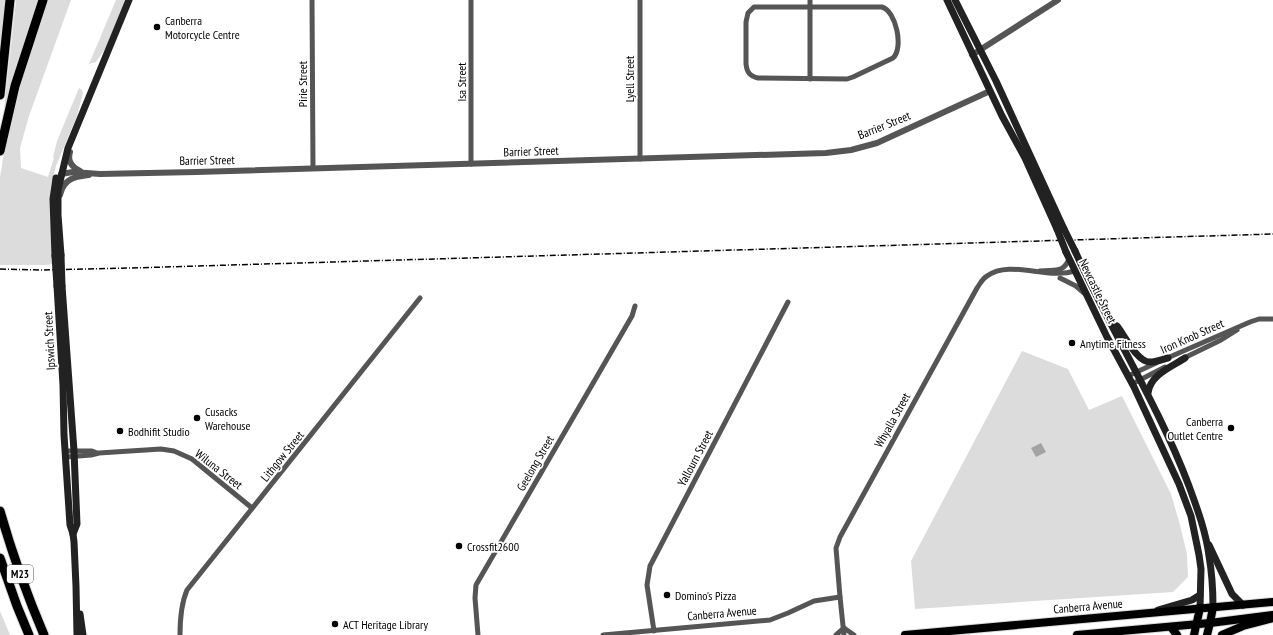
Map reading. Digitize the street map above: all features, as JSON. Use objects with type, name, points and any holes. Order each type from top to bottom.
[{"type":"highway","points":[[0,95],[10,0]]},
{"type":"highway","points":[[0,151],[13,92],[43,0]]},
{"type":"highway","name":"M23","points":[[0,511],[8,539],[44,635]]},
{"type":"highway","name":"M23","points":[[0,558],[29,635]]},
{"type":"main road","name":"Ipswich Street","points":[[58,255],[58,190],[68,148],[130,0]]},
{"type":"main road","name":"Newcastle Street","points":[[947,0],[1006,124],[1025,158],[1060,229],[1075,252],[1099,302],[1141,379],[1175,452],[1197,508],[1205,538],[1213,581],[1213,607]]},
{"type":"main road","name":"Newcastle Street","points":[[955,0],[1018,127],[1060,229],[1068,256],[1086,295],[1132,384],[1179,484],[1191,516],[1201,569],[1200,608],[1194,635]]},
{"type":"main road","points":[[986,63],[993,84],[990,91],[999,97],[1018,127]]},
{"type":"main road","name":"Ipswich Street","points":[[68,148],[60,165],[54,184],[53,206],[58,255],[66,379],[74,454],[77,524],[73,534]]},
{"type":"main road","points":[[54,184],[61,174]]},
{"type":"main road","name":"Whyalla Street","points":[[1076,273],[1083,270]]},
{"type":"main road","points":[[1099,302],[1143,361],[1151,362],[1168,358]]},
{"type":"main road","points":[[1148,393],[1149,385],[1155,377],[1185,358]]},
{"type":"main road","name":"Ipswich Street","points":[[66,379],[64,435],[70,525],[73,534],[77,635]]},
{"type":"main road","points":[[1205,538],[1214,553],[1218,566],[1232,594],[1243,605]]},
{"type":"main road","name":"Ipswich Street","points":[[76,586],[83,635]]},
{"type":"main road","points":[[1150,612],[1192,600],[1200,595]]},
{"type":"main road","name":"Canberra Avenue","points":[[905,635],[1273,602]]},
{"type":"main road","points":[[1207,635],[1213,607]]},
{"type":"main road","points":[[1078,635],[1273,617]]},
{"type":"main road","points":[[1222,635],[1243,626],[1273,617]]},
{"type":"main road","points":[[1171,627],[1177,635]]},
{"type":"street","name":"Pirie Street","points":[[312,0],[313,168]]},
{"type":"street","name":"Isa Street","points":[[471,0],[471,164]]},
{"type":"street","name":"Lyell Street","points":[[640,0],[640,159]]},
{"type":"street","points":[[810,0],[810,78]]},
{"type":"street","points":[[972,55],[1058,0]]},
{"type":"street","points":[[754,7],[810,7],[885,8],[889,12],[897,29],[897,53],[895,56],[853,78],[847,79],[758,78],[750,75],[747,70],[746,57],[746,22],[750,10],[754,7]]},
{"type":"street","name":"Barrier Street","points":[[61,174],[70,172],[100,174],[826,153],[851,150],[877,143],[990,91]]},
{"type":"street","points":[[71,138],[69,161],[74,168],[84,172]]},
{"type":"street","points":[[58,206],[63,185],[68,181],[73,178],[100,174]]},
{"type":"street","name":"Whyalla Street","points":[[1033,272],[1062,269],[1066,266],[1068,256]]},
{"type":"street","name":"Whyalla Street","points":[[844,635],[836,548],[840,538],[976,288],[987,276],[996,271],[1010,269],[1049,274],[1076,273]]},
{"type":"street","name":"Whyalla Street","points":[[1060,278],[1068,278],[1076,273]]},
{"type":"street","name":"Whyalla Street","points":[[1049,274],[1076,286],[1086,295]]},
{"type":"street","name":"Lithgow Street","points":[[180,635],[183,599],[187,590],[420,298]]},
{"type":"street","name":"Yallourn Street","points":[[654,631],[647,585],[650,566],[788,302]]},
{"type":"street","name":"Geelong Street","points":[[478,635],[475,598],[476,585],[632,316],[635,306]]},
{"type":"street","name":"Iron Knob Street","points":[[1128,376],[1227,331],[1259,319],[1273,318]]},
{"type":"street","name":"Iron Knob Street","points":[[1132,384],[1221,340],[1243,326]]},
{"type":"street","name":"Wiluna Street","points":[[65,454],[92,451],[98,453],[161,449],[174,451],[189,457],[252,508]]},
{"type":"street","name":"Canberra Avenue","points":[[603,635],[770,620],[788,614],[814,601],[840,597]]},
{"type":"street","points":[[836,635],[844,628],[854,635]]},
{"type":"shaded area","points":[[0,0],[7,0],[0,57]]},
{"type":"shaded area","points":[[16,0],[41,0],[3,120],[3,119]]},
{"type":"shaded area","points":[[48,0],[71,0],[29,116],[20,148],[21,168],[48,177],[54,158],[57,141],[79,88],[83,93],[77,116],[56,166],[51,184],[50,201],[52,264],[0,265],[0,177],[6,141],[20,82]]},
{"type":"shaded area","points":[[116,0],[126,0],[105,49],[96,62],[89,64]]},
{"type":"shaded area","points":[[1022,351],[1068,369],[1089,410],[1122,396],[1171,494],[1180,525],[1187,554],[1188,577],[1173,592],[915,609],[911,561]]},
{"type":"shaded area","points":[[1041,443],[1046,452],[1036,457],[1031,448]]},
{"type":"shaded area","points":[[0,611],[10,635],[0,635]]},
{"type":"railway","points":[[0,269],[41,270],[131,268],[1273,234]]},
{"type":"place","name":"Canberra Motorcycle Centre","points":[[157,27]]},
{"type":"place","name":"Anytime Fitness","points":[[1072,343]]},
{"type":"place","name":"Cusacks Warehouse","points":[[197,418]]},
{"type":"place","name":"Canberra Outlet Centre","points":[[1231,428]]},
{"type":"place","name":"Bodhifit Studio","points":[[120,431]]},
{"type":"place","name":"Crossfit2600","points":[[459,546]]},
{"type":"place","name":"Domino's Pizza","points":[[667,595]]},
{"type":"place","name":"ACT Heritage Library","points":[[335,624]]}]
